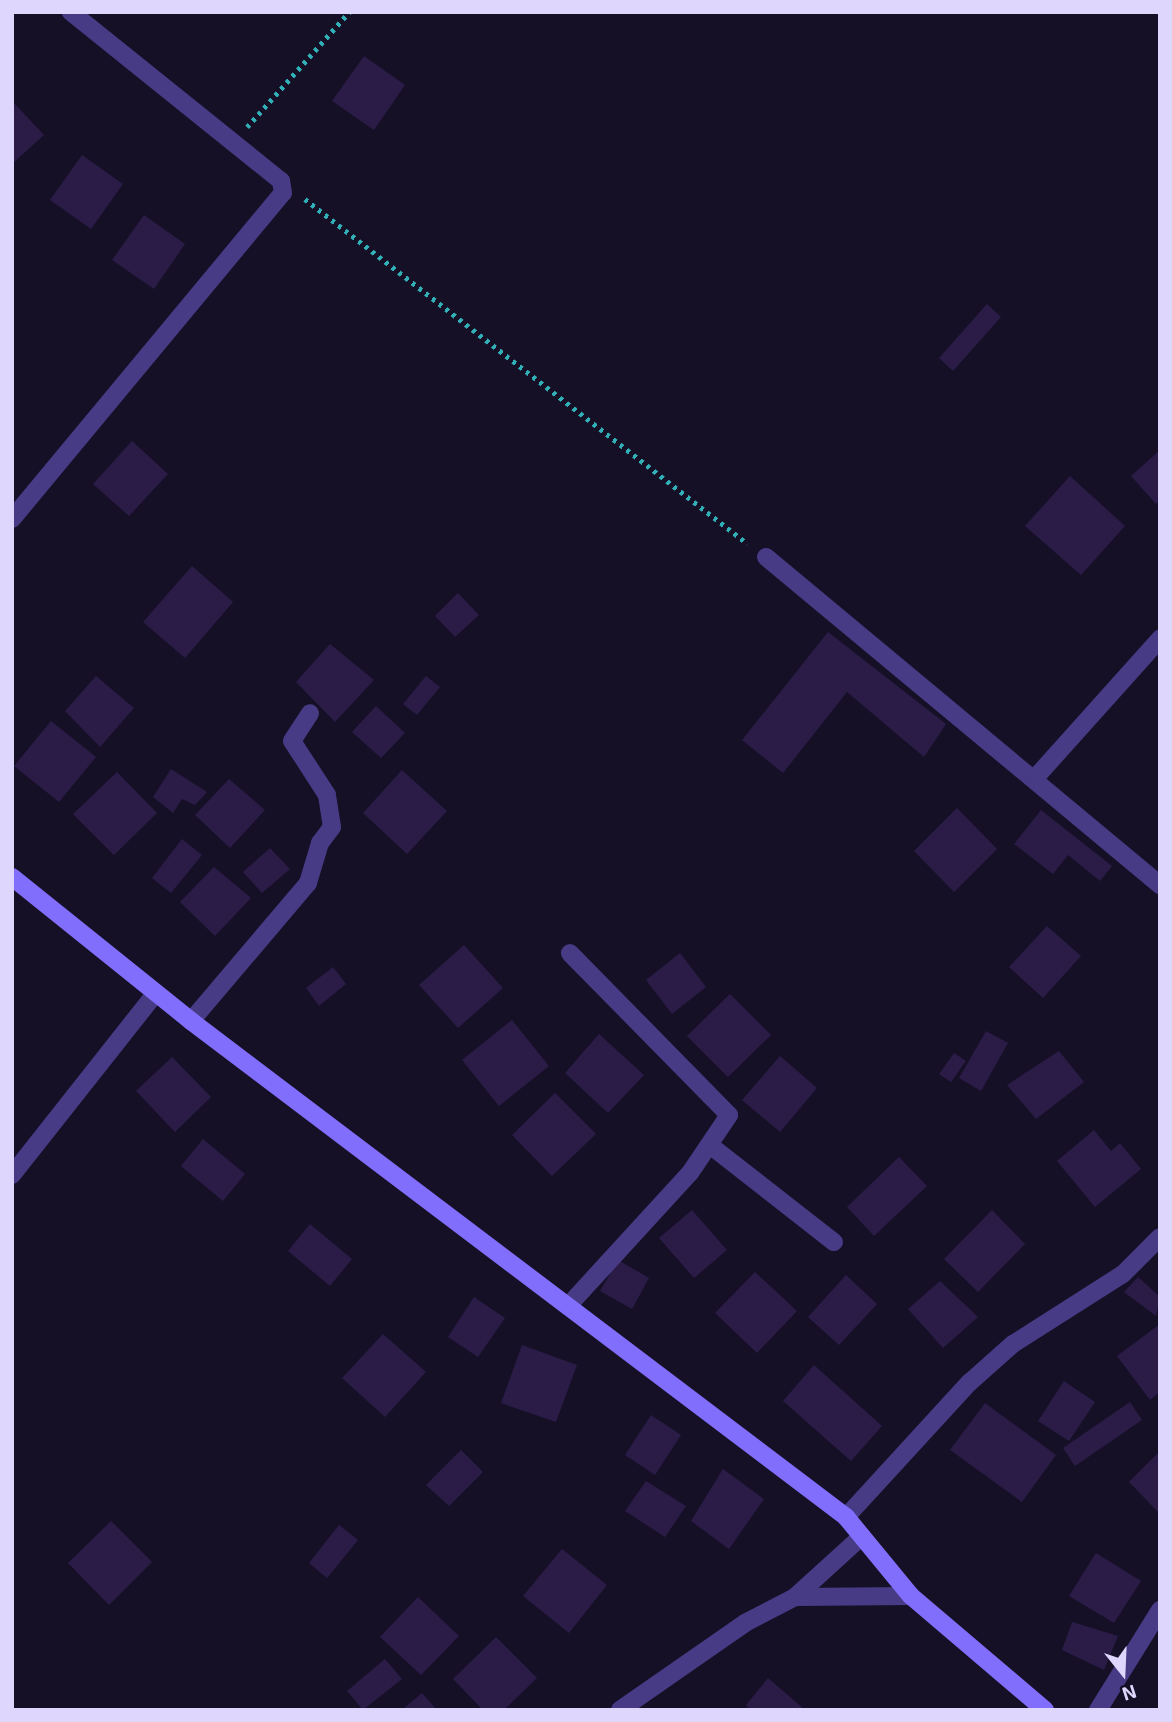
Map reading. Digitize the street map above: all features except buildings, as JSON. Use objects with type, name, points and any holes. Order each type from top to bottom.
[{"type":"street","points":[[12,519],[275,209],[281,181],[71,12]]},
{"type":"street","points":[[766,557],[1036,776],[1160,885]]},
{"type":"street","points":[[1036,776],[1160,639]]},
{"type":"street","points":[[191,1021],[308,883],[320,843],[332,827],[327,795],[292,741],[310,713]]},
{"type":"street","points":[[12,877],[191,1021],[846,1517],[911,1596],[1045,1710]]},
{"type":"street","points":[[568,1306],[711,1146],[729,1115],[724,1104],[570,953]]},
{"type":"street","points":[[12,1175],[155,993]]},
{"type":"street","points":[[711,1146],[834,1242]]},
{"type":"street","points":[[846,1517],[978,1376],[1013,1344],[1123,1274],[1160,1237]]},
{"type":"street","points":[[620,1710],[745,1623],[795,1597],[861,1537]]},
{"type":"street","points":[[795,1597],[911,1596]]},
{"type":"street","points":[[1098,1710],[1160,1610]]},
{"type":"path","points":[[233,142],[349,12]]},
{"type":"path","points":[[281,181],[766,557]]}]
